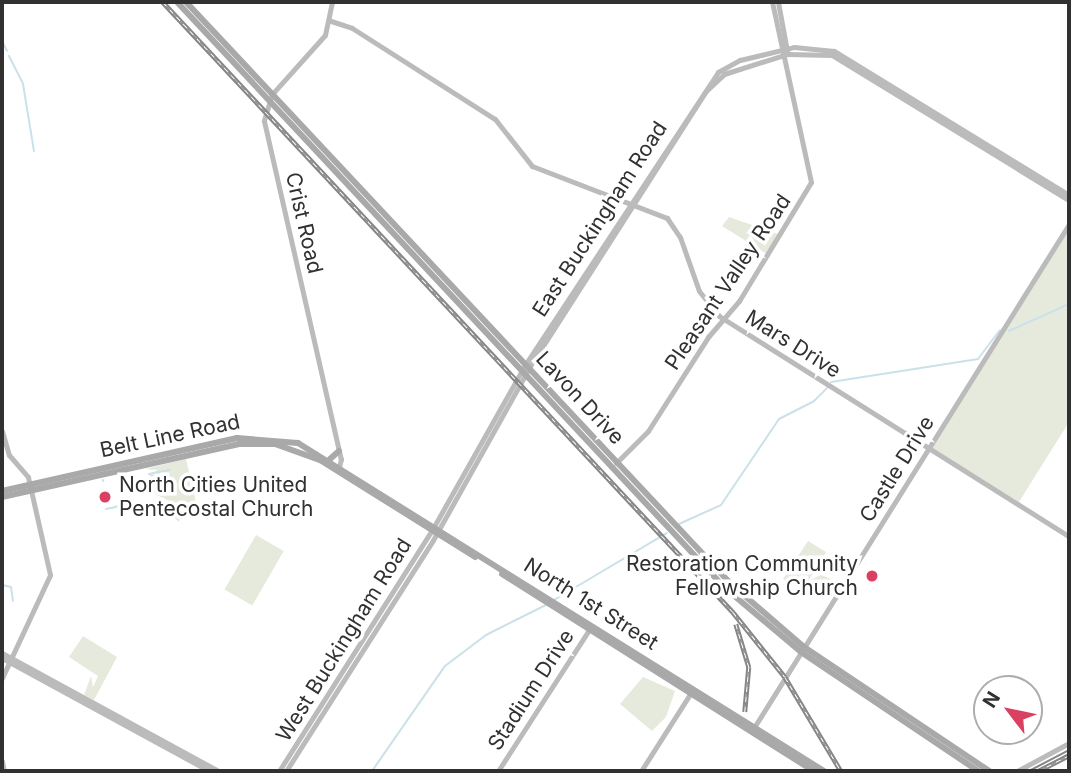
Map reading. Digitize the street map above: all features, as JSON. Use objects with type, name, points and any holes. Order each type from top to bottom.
[{"type":"main road","name":"Lavon Drive","points":[[177,2],[271,97]]},
{"type":"main road","name":"Lavon Drive","points":[[186,2],[271,97],[708,566],[725,588],[802,649],[978,771]]},
{"type":"main road","points":[[271,97],[307,60],[331,20],[332,2]]},
{"type":"main road","name":"Pleasant Valley Road","points":[[772,2],[786,51]]},
{"type":"main road","name":"Pleasant Valley Road","points":[[614,465],[648,431],[811,182],[778,2]]},
{"type":"main road","name":"Mars Drive","points":[[331,20],[352,27],[495,119],[532,166],[661,214],[676,227],[699,291],[723,319],[1069,536]]},
{"type":"main road","name":"East Buckingham Road","points":[[436,529],[525,370],[631,203],[714,82],[740,65],[786,51],[817,47],[844,55],[1069,198]]},
{"type":"main road","name":"Crist Road","points":[[271,97],[265,125],[340,451],[339,468]]},
{"type":"main road","name":"Castle Drive","points":[[753,729],[1069,224]]},
{"type":"main road","points":[[2,431],[6,449],[31,487],[50,579],[2,678]]},
{"type":"main road","name":"Belt Line Road","points":[[2,491],[31,487],[260,436],[298,443],[330,459],[339,468]]},
{"type":"main road","name":"Belt Line Road","points":[[95,473],[261,442],[296,449],[339,468]]},
{"type":"main road","points":[[330,459],[340,451]]},
{"type":"main road","name":"North 1st Street","points":[[339,468],[661,672],[824,771]]},
{"type":"main road","name":"Belt Line Road","points":[[2,497],[31,487]]},
{"type":"main road","name":"West Buckingham Road","points":[[279,771],[412,562],[436,529]]},
{"type":"main road","name":"West Buckingham Road","points":[[286,771],[409,579],[436,529]]},
{"type":"main road","points":[[409,579],[412,562]]},
{"type":"main road","name":"Lavon Drive","points":[[708,566],[802,649],[989,771]]},
{"type":"main road","points":[[725,588],[746,598]]},
{"type":"main road","name":"North 1st Street","points":[[555,604],[573,613],[590,627]]},
{"type":"main road","name":"Stadium Drive","points":[[498,771],[590,627]]},
{"type":"main road","points":[[2,655],[209,771]]},
{"type":"main road","points":[[10,660],[218,771]]},
{"type":"main road","points":[[641,771],[692,691]]},
{"type":"main road","name":"North 1st Street","points":[[753,729],[814,771]]},
{"type":"main road","points":[[1017,771],[1069,743]]},
{"type":"main road","points":[[2,761],[4,771]]},
{"type":"shaded area","points":[[729,217],[778,234],[767,254],[722,226]]},
{"type":"shaded area","points":[[1069,228],[1069,422],[1019,502],[931,447]]},
{"type":"shaded area","points":[[186,459],[198,511],[181,516],[179,522],[167,512],[169,501],[155,494],[149,474],[158,470],[145,469]]},
{"type":"shaded area","points":[[256,535],[284,551],[252,606],[225,590]]},
{"type":"shaded area","points":[[808,541],[826,552],[808,581],[821,575],[836,581],[824,599],[783,579]]},
{"type":"shaded area","points":[[83,636],[117,657],[94,700],[84,695],[91,676],[93,687],[98,676],[69,657]]},
{"type":"shaded area","points":[[643,677],[675,691],[666,717],[652,731],[620,704]]},
{"type":"waterway","points":[[2,41],[7,51]]},
{"type":"waterway","points":[[9,56],[23,84],[34,151]]},
{"type":"waterway","points":[[1009,331],[1069,304]]},
{"type":"waterway","points":[[831,382],[978,359],[1000,330]]},
{"type":"waterway","points":[[679,524],[721,505],[779,419],[813,402],[827,388]]},
{"type":"waterway","points":[[149,474],[170,470]]},
{"type":"waterway","points":[[112,508],[122,505]]},
{"type":"waterway","points":[[123,505],[128,505]]},
{"type":"waterway","points":[[106,509],[111,508]]},
{"type":"waterway","points":[[554,600],[667,533]]},
{"type":"waterway","points":[[2,585],[11,587],[13,601]]},
{"type":"waterway","points":[[372,771],[445,666],[486,635],[546,605]]},
{"type":"tram line","points":[[1029,771],[1069,750]]},
{"type":"railway","points":[[163,2],[733,612],[785,677],[841,771]]},
{"type":"railway","points":[[736,624],[749,667],[745,712]]},
{"type":"railway","points":[[1038,771],[1069,755]]},
{"type":"place","name":"North Cities United Pentecostal Church","points":[[105,497]]},
{"type":"place","name":"Restoration Community Fellowship Church","points":[[872,576]]}]
